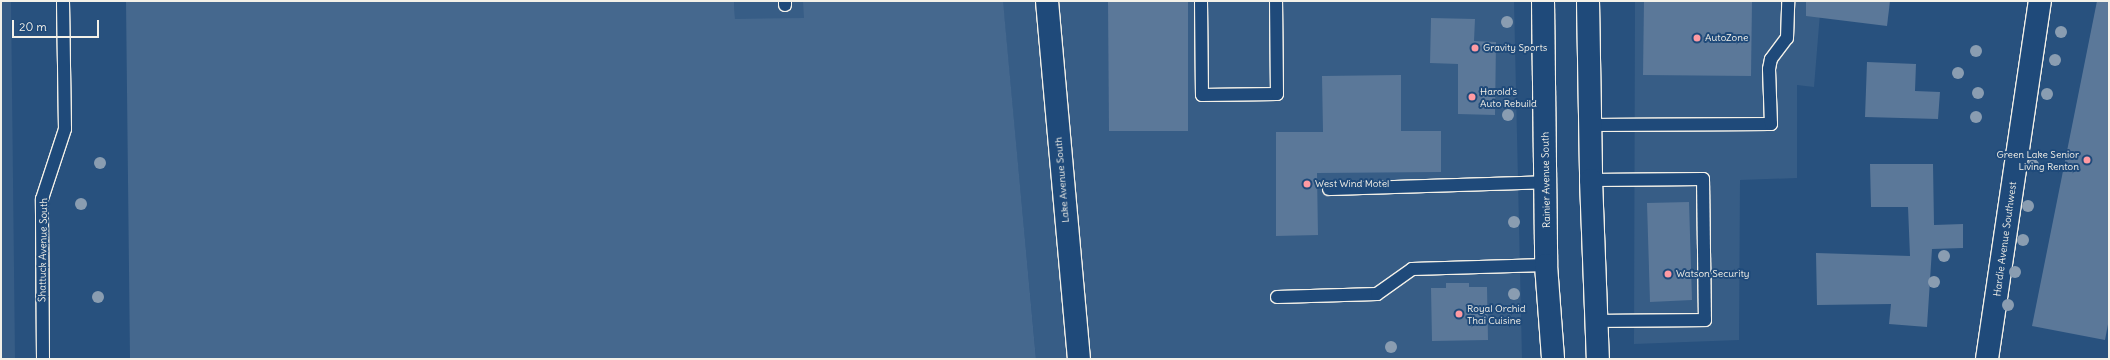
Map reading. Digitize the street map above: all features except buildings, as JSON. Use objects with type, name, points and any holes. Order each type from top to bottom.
[{"type":"main road","name":"Lake Avenue South","points":[[1047,1],[1079,359]]},
{"type":"main road","name":"Rainier Avenue South","points":[[1543,1],[1547,182],[1546,265],[1553,359]]},
{"type":"main road","points":[[1588,1],[1590,180],[1598,359]]},
{"type":"main road","name":"Hardie Avenue Southwest","points":[[1987,359],[2040,1]]},
{"type":"lane","name":"Shattuck Avenue South","points":[[43,359],[42,199],[65,129],[62,1]]},
{"type":"lane","points":[[1201,1],[1202,95],[1277,94],[1276,1]]},
{"type":"lane","points":[[1590,125],[1771,124],[1769,69],[1771,59],[1787,38],[1788,1]]},
{"type":"lane","points":[[1590,180],[1703,179],[1705,320],[1596,321]]},
{"type":"lane","points":[[1329,189],[1547,182]]},
{"type":"lane","points":[[1277,297],[1378,294],[1412,268],[1546,265]]},
{"type":"shaded area","points":[[1,1],[11,1],[15,359],[1,359]]},
{"type":"shaded area","points":[[126,1],[734,1],[735,19],[804,18],[803,1],[1003,1],[1036,359],[130,359]]},
{"type":"shaded area","points":[[734,1],[1514,1],[1522,359],[1036,359],[1004,15],[735,20]]},
{"type":"shaded area","points":[[1635,1],[1821,1],[1814,87],[1797,85],[1797,178],[1740,180],[1739,340],[1634,344]]},
{"type":"place","name":"AutoZone","points":[[1697,38]]},
{"type":"place","name":"Gravity Sports","points":[[1475,48]]},
{"type":"place","name":"Harold's Auto Rebuild","points":[[1472,97]]},
{"type":"place","name":"Green Lake Senior Living Renton","points":[[2087,160]]},
{"type":"place","name":"West Wind Motel","points":[[1307,184]]},
{"type":"place","name":"Watson Security","points":[[1668,274]]},
{"type":"place","name":"Royal Orchid Thai Cuisine","points":[[1459,314]]}]
